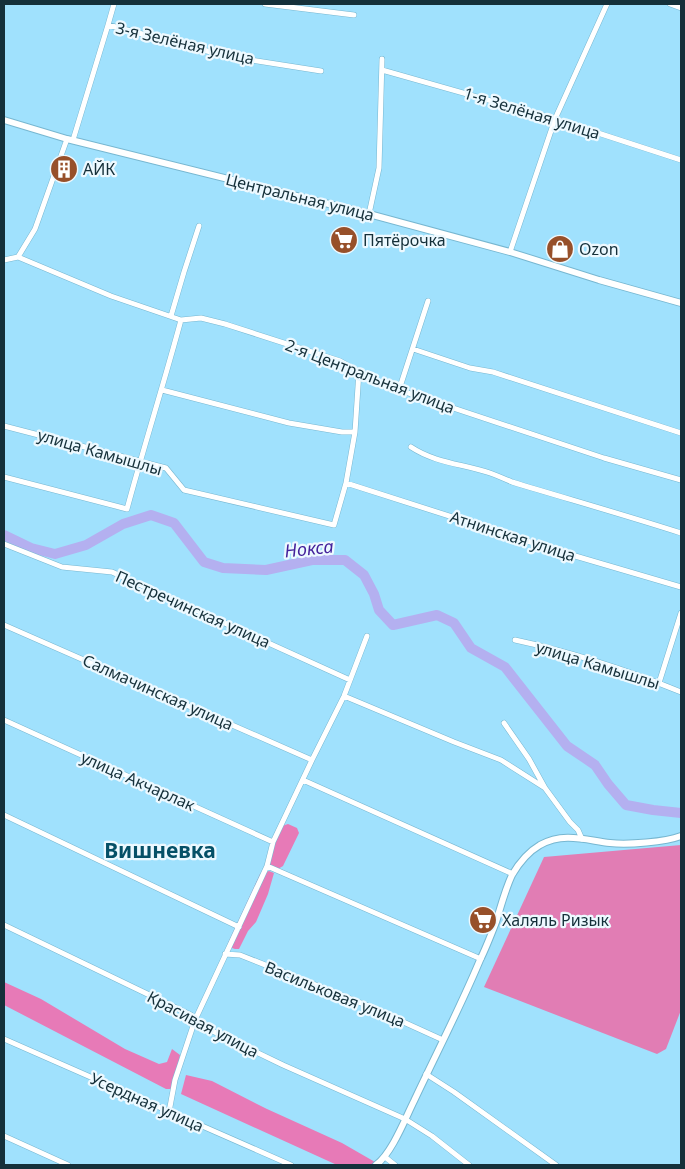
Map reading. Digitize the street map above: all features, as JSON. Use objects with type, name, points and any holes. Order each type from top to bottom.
[{"type":"street","name":"3-я Зелёная улица","points":[[18,257],[35,229],[70,140],[114,4]]},
{"type":"street","points":[[266,4],[354,15]]},
{"type":"street","points":[[510,252],[555,119],[606,5],[599,4]]},
{"type":"street","points":[[670,4],[681,8]]},
{"type":"street","name":"3-я Зелёная улица","points":[[108,25],[226,56],[321,71]]},
{"type":"street","points":[[369,214],[379,168],[382,59]]},
{"type":"street","name":"1-я Зелёная улица","points":[[382,70],[555,119],[681,160]]},
{"type":"street","name":"Центральная улица","points":[[4,120],[70,140],[369,214],[510,252],[681,303]]},
{"type":"street","points":[[170,316],[199,226]]},
{"type":"street","points":[[4,260],[18,257]]},
{"type":"street","name":"2-я Центральная улица","points":[[18,257],[111,296],[181,320],[201,318],[238,328],[340,361],[377,382],[400,390],[604,458],[681,480]]},
{"type":"street","points":[[400,390],[428,301]]},
{"type":"street","points":[[4,477],[127,509],[181,320]]},
{"type":"street","points":[[413,349],[470,368],[493,372],[681,433]]},
{"type":"street","points":[[346,483],[355,432],[359,371]]},
{"type":"street","points":[[162,390],[289,422],[342,432],[355,432]]},
{"type":"street","name":"улица Камышлы","points":[[4,426],[166,468],[184,490],[334,525],[346,483]]},
{"type":"street","points":[[411,446],[421,454],[437,460],[489,473],[681,533]]},
{"type":"street","name":"Атнинская улица","points":[[346,483],[565,553],[681,587]]},
{"type":"street","name":"Пестречинская улица","points":[[4,544],[62,567],[112,572],[350,680]]},
{"type":"street","points":[[659,683],[681,613]]},
{"type":"street","name":"Салмачинская улица","points":[[4,625],[312,760]]},
{"type":"street","points":[[169,1112],[175,1080],[195,1020],[267,866],[273,842],[344,696],[367,636]]},
{"type":"street","name":"улица Камышлы","points":[[515,640],[558,649],[681,692]]},
{"type":"street","points":[[344,696],[501,760],[545,788]]},
{"type":"street","name":"улица Акчарлак","points":[[4,720],[273,842]]},
{"type":"street","points":[[504,723],[529,759],[545,788],[578,830],[582,839]]},
{"type":"street","points":[[302,780],[513,874]]},
{"type":"street","points":[[4,815],[239,927]]},
{"type":"street","points":[[376,1165],[385,1157],[405,1119],[464,998],[496,922],[513,874],[529,852],[551,840],[561,838],[626,844],[672,840],[681,836]]},
{"type":"street","points":[[267,866],[481,959]]},
{"type":"street","name":"Красивая улица","points":[[4,925],[191,1015],[200,1025],[283,1066],[405,1119],[432,1136],[469,1165]]},
{"type":"street","name":"Васильковая улица","points":[[225,954],[240,955],[366,1005],[443,1040]]},
{"type":"street","name":"Усердная улица","points":[[4,1039],[291,1165]]},
{"type":"street","points":[[426,1074],[556,1165]]},
{"type":"street","points":[[4,1136],[68,1165]]},
{"type":"street","points":[[385,1157],[395,1165]]},
{"type":"shaded area","points":[[288,824],[297,828],[299,833],[283,866],[278,869],[270,865],[268,859],[282,826]]},
{"type":"shaded area","points":[[681,845],[681,1010],[666,1049],[657,1054],[484,987],[544,857]]},
{"type":"shaded area","points":[[269,871],[274,873],[268,894],[256,922],[248,931],[239,949],[229,947],[228,943],[260,874]]},
{"type":"shaded area","points":[[4,982],[41,999],[125,1049],[159,1064],[167,1062],[172,1049],[180,1055],[175,1089],[166,1089],[4,1005]]},
{"type":"shaded area","points":[[186,1075],[212,1081],[267,1109],[342,1143],[375,1162],[371,1165],[337,1165],[181,1094]]},
{"type":"waterway","name":"Нокса","points":[[4,535],[31,548],[55,554],[86,545],[123,524],[151,515],[174,523],[204,562],[223,568],[266,570],[312,560],[345,560],[364,575],[374,594],[379,610],[393,625],[437,615],[454,623],[471,648],[505,667],[567,746],[595,765],[626,805],[681,813]]},
{"type":"place","name":"АЙК","points":[[64,169]]},
{"type":"place","name":"Пятёрочка","points":[[344,240]]},
{"type":"place","name":"Ozon","points":[[560,249]]},
{"type":"place","name":"Халяль Ризык","points":[[483,920]]},
{"type":"district","name":"Вишневка","points":[[160,850]]}]
